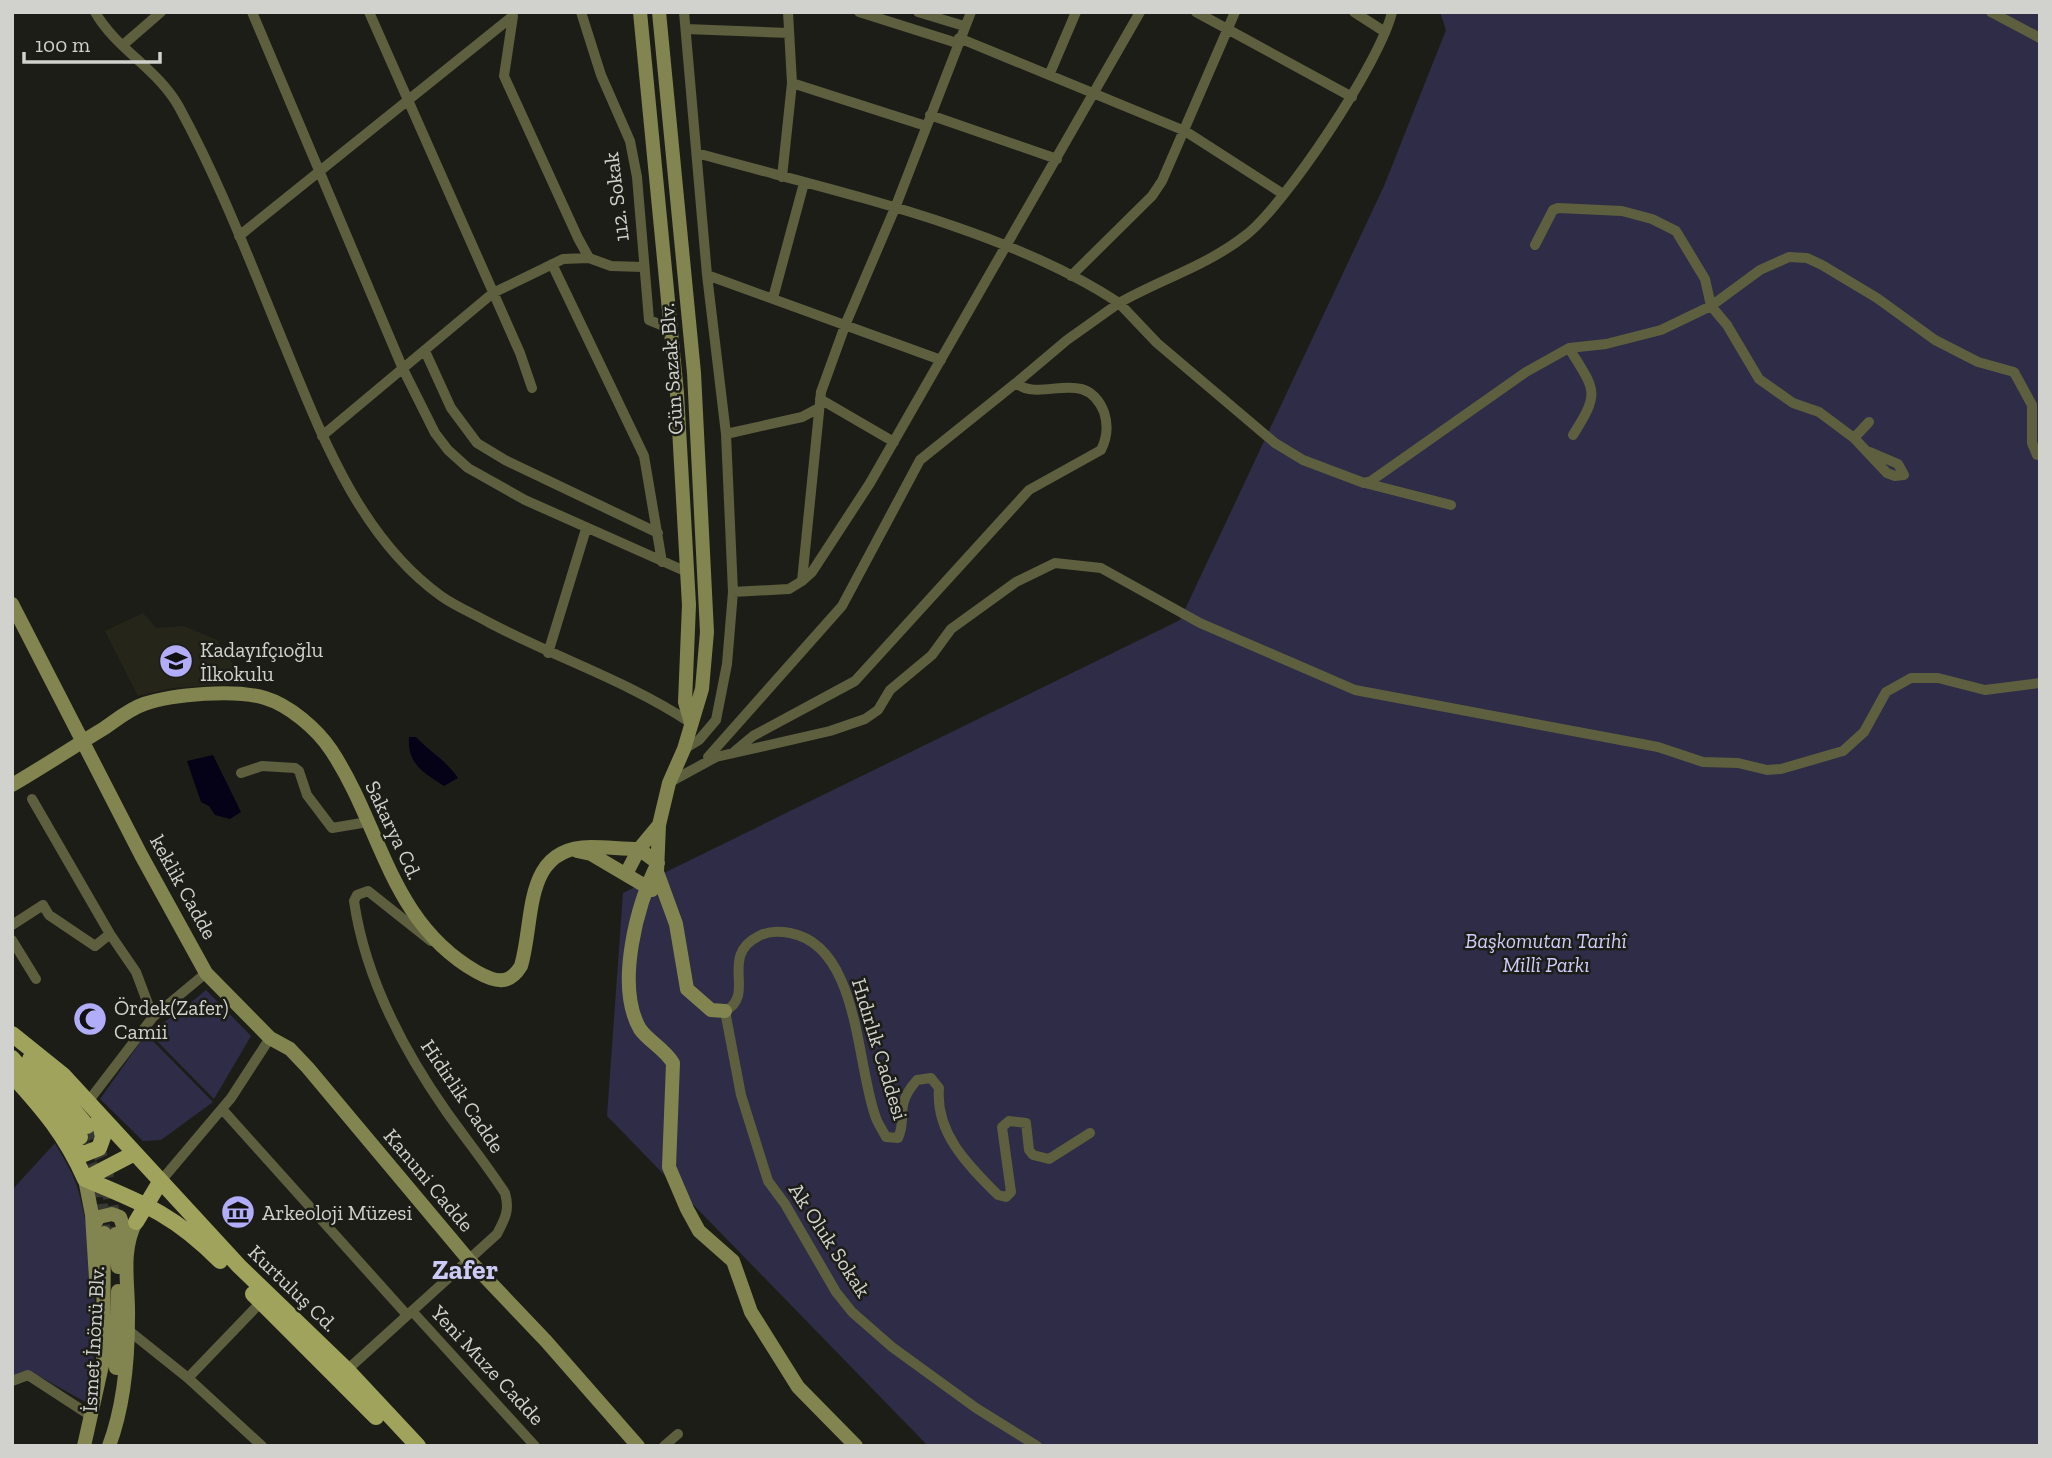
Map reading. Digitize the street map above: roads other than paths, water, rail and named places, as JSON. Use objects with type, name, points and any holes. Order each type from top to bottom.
[{"type":"main road","name":"Gün Sazak Blv.","points":[[640,12],[671,329],[690,646],[685,702],[691,723]]},
{"type":"main road","name":"Gün Sazak Blv.","points":[[659,12],[694,373],[707,632],[702,689],[684,749],[669,783],[659,825]]},
{"type":"main road","name":"keklik Cadde","points":[[12,604],[141,855],[206,973],[270,1038]]},
{"type":"main road","name":"Sakarya Cd.","points":[[14,778],[144,704],[217,694],[265,698],[286,707],[330,747],[410,911],[427,934],[449,954],[489,979],[503,982],[514,978],[526,949],[534,888],[549,859],[589,846],[639,849]]},
{"type":"main road","points":[[626,874],[639,849],[659,825]]},
{"type":"main road","points":[[659,825],[657,872],[670,903],[687,989],[711,1010],[725,1011]]},
{"type":"main road","points":[[573,849],[591,854],[670,903]]},
{"type":"main road","points":[[639,849],[658,863]]},
{"type":"main road","points":[[658,863],[646,886],[627,984],[641,1030],[667,1053],[673,1063],[669,1167],[699,1231],[733,1261],[751,1312],[798,1388],[856,1446]]},
{"type":"main road","points":[[12,1034],[63,1075],[88,1103],[84,1132],[85,1179],[110,1233],[128,1330],[124,1385],[106,1446]]},
{"type":"main road","name":"Kanuni Cadde","points":[[270,1038],[290,1049],[308,1068],[468,1259],[546,1341],[638,1446]]},
{"type":"main road","points":[[12,1040],[62,1094],[84,1132]]},
{"type":"main road","points":[[12,1058],[84,1132]]},
{"type":"main road","points":[[12,1075],[54,1121],[84,1132]]},
{"type":"main road","name":"Kurtuluş Cd.","points":[[84,1132],[110,1130],[239,1266],[347,1370],[418,1446]]},
{"type":"main road","points":[[85,1179],[133,1154]]},
{"type":"main road","name":"Kurtuluş Cd.","points":[[85,1179],[146,1204],[175,1220],[405,1446]]},
{"type":"main road","points":[[136,1222],[160,1182]]},
{"type":"main road","points":[[110,1233],[136,1222],[175,1220]]},
{"type":"main road","name":"İsmet İnönü Blv.","points":[[84,1446],[97,1391],[106,1326],[110,1233]]},
{"type":"main road","name":"İsmet İnönü Blv.","points":[[106,1446],[116,1368],[110,1233]]},
{"type":"street","points":[[95,12],[103,25],[151,70],[177,104],[239,236],[322,436],[359,504],[382,538],[414,573],[442,597],[548,653],[668,708],[691,723]]},
{"type":"street","points":[[123,45],[161,12]]},
{"type":"street","points":[[252,12],[403,369],[435,433],[448,450],[468,468],[586,529],[687,572]]},
{"type":"street","points":[[369,12],[493,293],[531,388]]},
{"type":"street","name":"112. Sokak","points":[[581,12],[601,75],[630,141],[637,177],[649,320],[671,329]]},
{"type":"street","points":[[684,12],[707,275],[726,433],[733,592],[727,664],[716,720],[699,740],[684,749]]},
{"type":"street","points":[[782,177],[792,83],[788,12]]},
{"type":"street","points":[[859,12],[879,15],[1050,74],[1185,131],[1283,194]]},
{"type":"street","points":[[918,12],[964,26]]},
{"type":"street","points":[[802,581],[819,404],[846,323],[895,208],[971,12]]},
{"type":"street","points":[[1050,74],[1076,12]]},
{"type":"street","points":[[733,592],[789,589],[813,572],[894,442],[1003,245],[1057,159],[1140,12]]},
{"type":"street","points":[[1196,12],[1352,97]]},
{"type":"street","points":[[1071,276],[1152,196],[1185,131],[1236,12]]},
{"type":"street","points":[[1354,12],[1385,32]]},
{"type":"street","points":[[701,764],[739,726],[842,606],[920,460],[1067,340],[1119,303],[1213,258],[1248,234],[1283,194],[1352,97],[1385,32],[1392,12]]},
{"type":"street","points":[[1991,12],[2040,38]]},
{"type":"street","points":[[239,236],[514,14]]},
{"type":"street","points":[[514,14],[504,76],[589,258]]},
{"type":"street","points":[[686,29],[789,33]]},
{"type":"street","points":[[792,83],[926,125]]},
{"type":"street","points":[[930,115],[1057,159]]},
{"type":"street","points":[[697,153],[895,208],[1003,245],[1071,276],[1119,303],[1157,343],[1275,443],[1303,460],[1364,483],[1451,505]]},
{"type":"street","points":[[773,298],[804,183]]},
{"type":"street","points":[[1535,245],[1553,210],[1558,208],[1622,211],[1652,219],[1675,231],[1705,279],[1711,306],[1727,325],[1759,379],[1794,403],[1819,412],[1870,452]]},
{"type":"street","points":[[1364,483],[1371,481],[1526,372],[1569,348],[1606,344],[1661,330],[1711,306],[1775,261],[1789,257],[1807,258],[1822,265],[1877,298],[1935,340],[1978,362],[2014,372],[2032,405],[2032,443],[2037,456]]},
{"type":"street","points":[[322,436],[493,293],[563,259],[589,258],[611,266],[643,267]]},
{"type":"street","points":[[552,264],[644,456],[662,562]]},
{"type":"street","points":[[707,275],[846,323],[940,360]]},
{"type":"street","points":[[1569,348],[1592,385],[1593,399],[1573,435]]},
{"type":"street","points":[[425,351],[452,408],[477,443],[505,460],[657,533]]},
{"type":"street","points":[[734,752],[753,736],[855,681],[1029,490],[1101,450],[1105,442],[1105,416],[1101,405],[1088,391],[1079,387],[1028,388],[1016,383]]},
{"type":"street","points":[[726,433],[802,417],[819,404]]},
{"type":"street","points":[[819,404],[894,442]]},
{"type":"street","points":[[1854,438],[1869,422]]},
{"type":"street","points":[[548,653],[586,529]]},
{"type":"street","points":[[669,783],[701,764],[734,752],[830,731],[865,719],[878,710],[890,690],[932,655],[951,629],[1016,582],[1055,563],[1101,568],[1200,623],[1355,690],[1658,747],[1703,762],[1738,763],[1767,770],[1802,765],[1843,751],[1864,732],[1886,692],[1911,678],[1938,678],[1985,690],[2040,683]]},
{"type":"street","points":[[242,773],[262,766],[295,768],[299,771],[307,795],[332,828],[368,822]]},
{"type":"street","points":[[32,799],[110,934],[136,972],[153,1017]]},
{"type":"street","name":"Hidirlik Cadde","points":[[347,1370],[497,1234],[506,1218],[508,1204],[505,1194],[443,1108],[389,1017],[365,954],[355,908],[357,895],[368,891],[389,910],[449,954]]},
{"type":"street","points":[[12,925],[43,905],[49,915],[95,946],[110,934]]},
{"type":"street","name":"Hıdırlık Caddesi","points":[[725,1011],[736,1006],[739,1000],[737,968],[740,953],[747,945],[769,933],[781,931],[799,934],[815,943],[838,975],[861,1048],[876,1118],[887,1137],[898,1138],[901,1131],[901,1107],[907,1092],[917,1080],[932,1078],[939,1088],[937,1107],[947,1135],[992,1188],[1006,1197],[1011,1192],[1001,1137],[1002,1127],[1009,1121],[1026,1124],[1032,1155],[1049,1159],[1090,1133]]},
{"type":"street","points":[[12,940],[36,979]]},
{"type":"street","points":[[88,1103],[153,1017],[206,973]]},
{"type":"street","name":"Ak Oluk Sokak","points":[[725,1011],[741,1095],[768,1181],[785,1204],[836,1292],[892,1348],[976,1408],[1037,1446]]},
{"type":"street","points":[[160,1182],[222,1110],[270,1038]]},
{"type":"street","name":"Yeni Muze Cadde","points":[[222,1110],[535,1446]]},
{"type":"street","points":[[188,1378],[261,1302]]},
{"type":"street","points":[[128,1330],[188,1378],[250,1442],[262,1446]]},
{"type":"street","points":[[12,1381],[28,1375],[91,1416]]},
{"type":"street","points":[[664,1446],[678,1434]]},
{"type":"tunnel","points":[[87,1126],[105,1166],[116,1234]]},
{"type":"tunnel","points":[[83,1144],[99,1188],[104,1233]]},
{"type":"place","name":"Kadayıfçıoğlu İlkokulu","points":[[176,661]]},
{"type":"place","name":"Ördek(Zafer) Camii","points":[[90,1019]]},
{"type":"place","name":"Arkeoloji Müzesi","points":[[238,1212]]},
{"type":"district","name":"Zafer","points":[[465,1269]]},
{"type":"park label","name":"Başkomutan Tarihî Millî Parkı","points":[[1546,952]]}]
